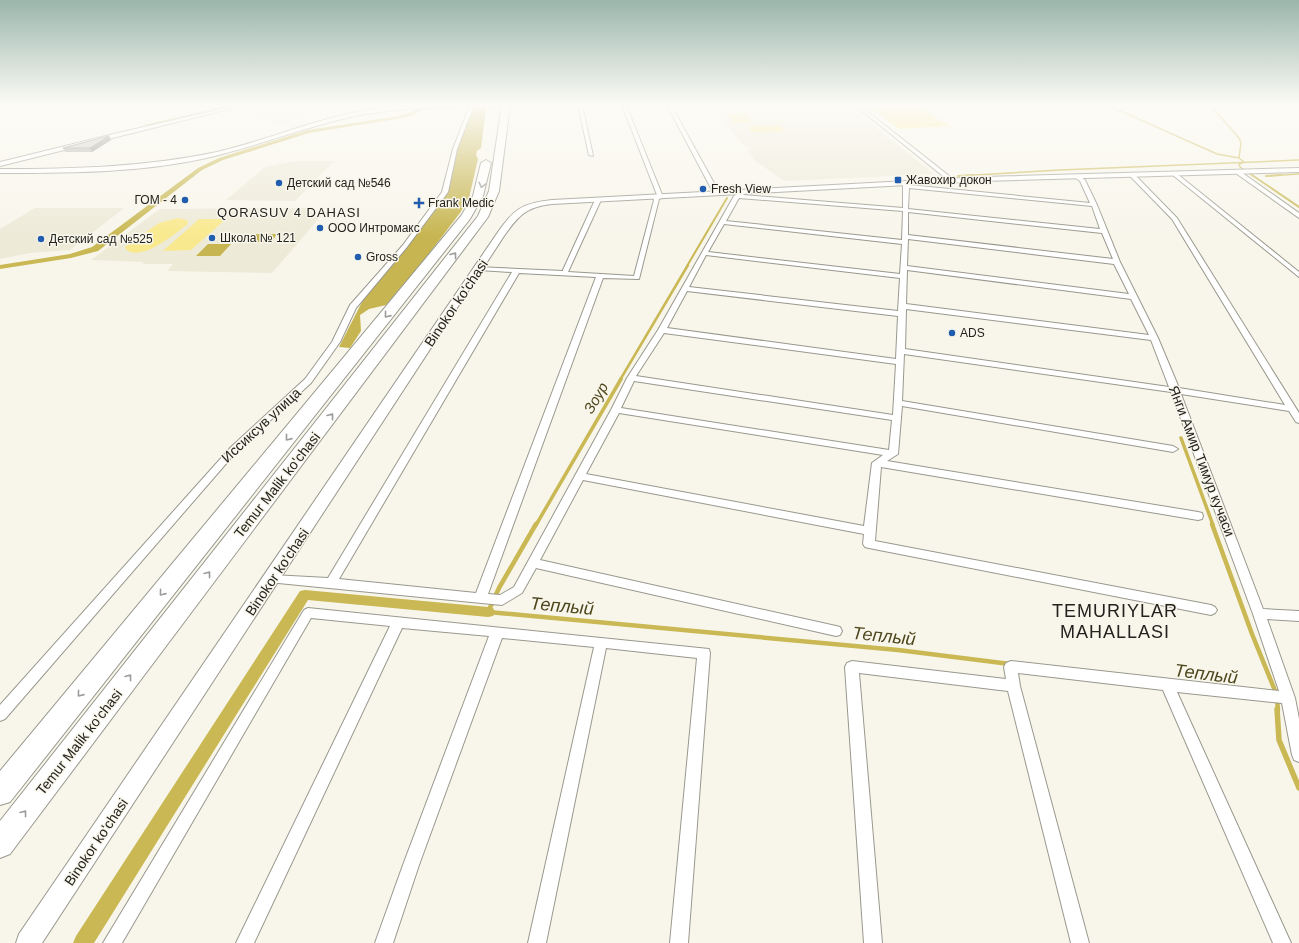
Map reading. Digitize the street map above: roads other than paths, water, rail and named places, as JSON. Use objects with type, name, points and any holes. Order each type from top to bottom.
[{"type":"highway","name":"Temur Malik ko'chasi","points":[[0,792],[421,285],[483,217],[494,186],[499,149]]},
{"type":"highway","name":"Temur Malik ko'chasi","points":[[0,844],[421,285],[473,206],[482,186],[487,152]]},
{"type":"main road","points":[[0,171],[100,170],[182,161],[235,149]]},
{"type":"main road","name":"Binokor ko'chasi","points":[[28,943],[479,268],[511,221],[523,209],[544,203],[906,185],[951,180],[1255,173],[1299,170]]},
{"type":"street","points":[[0,164],[59,149]]},
{"type":"street","name":"Иссиксув улица","points":[[0,715],[234,448],[308,381],[336,342],[353,307],[405,246],[445,192],[455,149]]},
{"type":"street","points":[[590,149],[591,155]]},
{"type":"street","points":[[479,268],[637,278],[658,197],[640,149]]},
{"type":"street","points":[[692,149],[716,194]]},
{"type":"street","points":[[912,149],[951,180]]},
{"type":"street","points":[[1242,173],[1299,216]]},
{"type":"street","points":[[1176,175],[1299,275]]},
{"type":"street","points":[[1134,176],[1174,218],[1299,420]]},
{"type":"street","name":"Янги Амир Тимур кучаси","points":[[1077,177],[1082,180],[1094,205],[1117,262],[1154,338],[1175,390],[1260,614],[1288,698],[1299,755]]},
{"type":"street","points":[[893,454],[897,418],[901,351],[906,185],[1094,205]]},
{"type":"street","points":[[272,579],[331,583],[502,600],[518,590],[616,410],[631,378],[662,330],[704,253],[740,194],[1105,231]]},
{"type":"street","points":[[566,270],[598,200]]},
{"type":"street","points":[[722,222],[905,239],[1117,262]]},
{"type":"street","points":[[704,253],[904,272],[1134,297]]},
{"type":"street","points":[[331,583],[516,271]]},
{"type":"street","points":[[480,598],[600,276]]},
{"type":"street","points":[[685,289],[902,310],[1154,338]]},
{"type":"street","points":[[662,330],[900,362]]},
{"type":"street","points":[[901,351],[1175,390],[1292,409]]},
{"type":"street","points":[[631,378],[897,418]]},
{"type":"street","points":[[898,403],[1172,449]]},
{"type":"street","points":[[616,410],[893,454]]},
{"type":"street","points":[[877,463],[893,454]]},
{"type":"street","points":[[877,463],[1198,516]]},
{"type":"street","points":[[877,463],[869,531],[869,544],[1211,610]]},
{"type":"street","points":[[579,476],[869,531]]},
{"type":"street","points":[[533,563],[836,631]]},
{"type":"street","points":[[112,943],[308,613],[704,653],[679,943]]},
{"type":"street","points":[[1260,614],[1299,616]]},
{"type":"street","points":[[245,943],[398,622]]},
{"type":"street","points":[[384,943],[410,865],[497,633]]},
{"type":"street","points":[[537,943],[601,643]]},
{"type":"street","points":[[873,943],[852,667],[1013,686]]},
{"type":"street","points":[[1080,943],[1013,686],[1011,667],[1288,698]]},
{"type":"street","points":[[1167,685],[1282,943]]},
{"type":"waterway","points":[[0,267],[71,256],[95,249],[200,169],[221,159],[253,149]]},
{"type":"waterway","points":[[1206,149],[1217,154],[1239,158]]},
{"type":"waterway","name":"Теплый","points":[[1239,158],[1240,149]]},
{"type":"waterway","name":"Теплый","points":[[1239,158],[1243,162]]},
{"type":"waterway","points":[[1243,162],[1299,160]]},
{"type":"waterway","points":[[974,175],[958,176],[1243,162]]},
{"type":"waterway","name":"Теплый","points":[[1243,162],[1239,164],[1240,167],[1253,176]]},
{"type":"waterway","points":[[1281,175],[1266,176],[1299,174]]},
{"type":"waterway","name":"Теплый","points":[[1252,175],[1299,207]]},
{"type":"waterway","name":"Зоур","points":[[687,266],[727,198]]},
{"type":"waterway","name":"Зоур","points":[[620,380],[688,265]]},
{"type":"waterway","name":"Зоур","points":[[536,525],[621,379]]},
{"type":"waterway","name":"Теплый","points":[[1181,438],[1213,525]]},
{"type":"waterway","name":"Теплый","points":[[536,524],[499,588],[488,612],[898,650],[1010,664]]},
{"type":"waterway","name":"Теплый","points":[[1212,524],[1252,634],[1276,693]]},
{"type":"waterway","points":[[83,943],[305,595],[488,612]]},
{"type":"waterway","name":"Теплый","points":[[1277,699],[1278,710]]},
{"type":"waterway","name":"Теплый","points":[[1277,709],[1279,740],[1299,788]]},
{"type":"place","name":"Жавохир докон","points":[[898,180]]},
{"type":"place","name":"Детский сад №546","points":[[279,183]]},
{"type":"place","name":"Fresh View","points":[[703,189]]},
{"type":"place","name":"ГОМ - 4","points":[[185,200]]},
{"type":"place","name":"Frank Medic","points":[[419,203]]},
{"type":"place","name":"ООО Интромакс","points":[[320,228]]},
{"type":"place","name":"Школа № 121","points":[[212,238]]},
{"type":"place","name":"Детский сад №525","points":[[41,239]]},
{"type":"place","name":"Gross","points":[[358,257]]},
{"type":"place","name":"ADS","points":[[952,333]]},
{"type":"district","name":"QORASUV 4 DAHASI","points":[[289,212]]},
{"type":"district","name":"TEMURIYLAR MAHALLASI","points":[[1115,621]]}]
